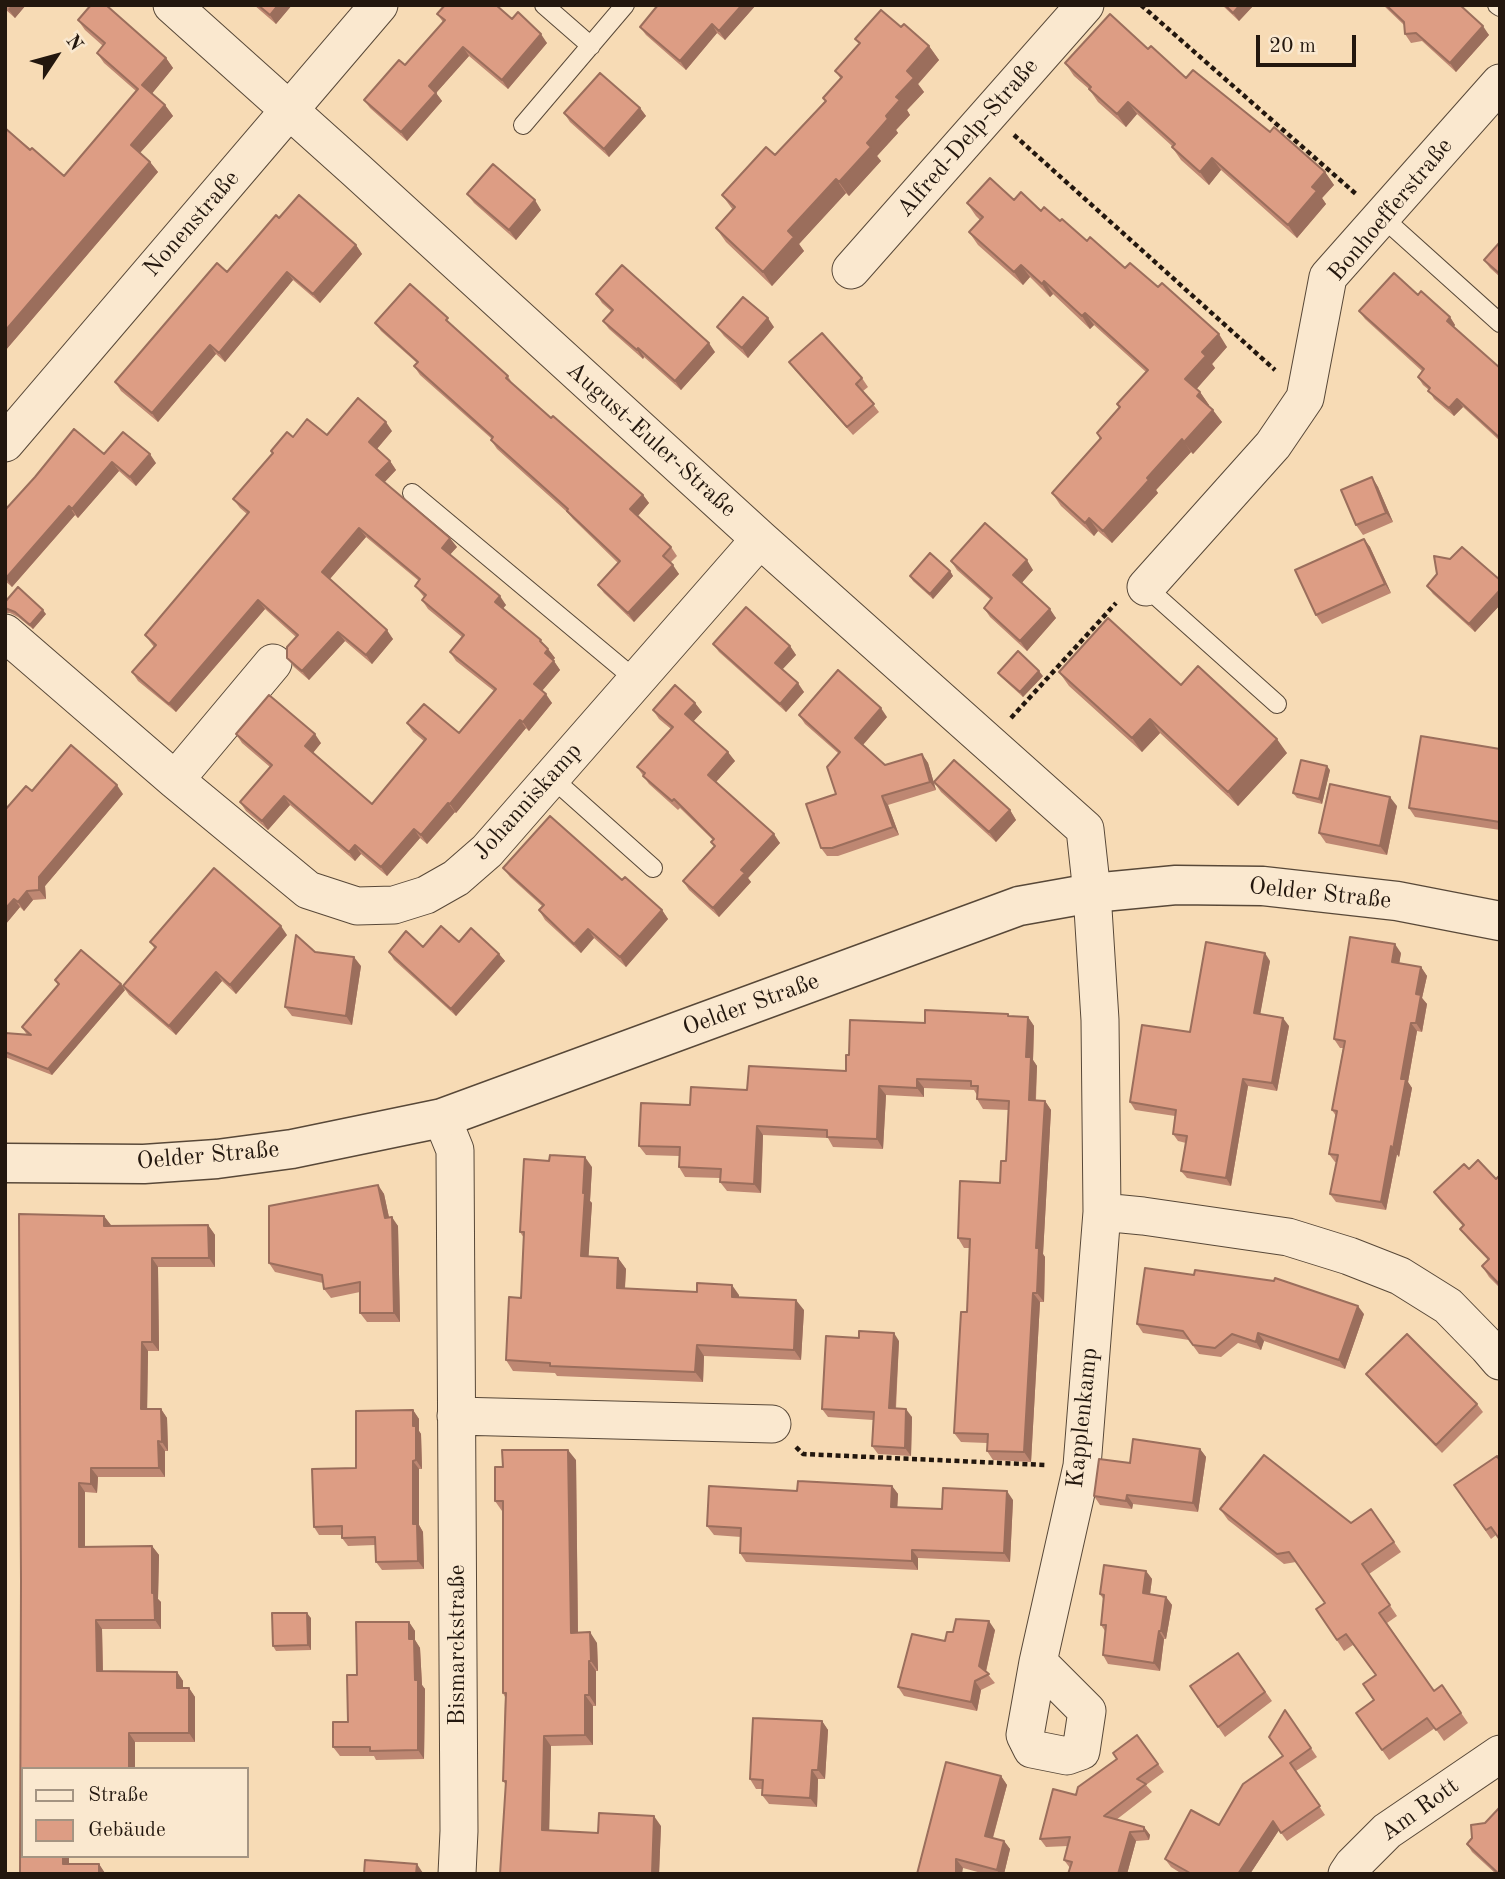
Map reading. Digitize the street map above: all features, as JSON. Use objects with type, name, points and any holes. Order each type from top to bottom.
[{"type":"street","name":"August-Euler-Straße","points":[[172,5],[760,539],[1085,829],[1092,893]]},
{"type":"street","name":"Nonenstraße","points":[[5,443],[380,5]]},
{"type":"street","name":"Alfred-Delp-Straße","points":[[851,270],[1085,5]]},
{"type":"street","name":"Bonhoefferstraße","points":[[1146,587],[1273,445],[1306,398],[1328,277],[1500,83]]},
{"type":"street","name":"Johanniskamp","points":[[5,633],[175,780],[308,890],[357,905],[394,905],[426,895],[456,878],[487,851],[760,539]]},
{"type":"street","points":[[175,780],[273,663]]},
{"type":"street","name":"Oelder Straße","points":[[5,1163],[144,1164],[217,1159],[292,1149],[442,1118],[1019,906],[1092,893],[1176,885],[1263,886],[1396,901],[1500,922]]},
{"type":"street","name":"Kapplenkamp","points":[[1038,1662],[1082,1466],[1102,1212],[1100,1020],[1092,893]]},
{"type":"street","name":"Bismarckstraße","points":[[442,1118],[455,1150],[459,1831],[457,1874]]},
{"type":"street","points":[[1102,1212],[1288,1237],[1349,1256],[1400,1276],[1448,1306],[1500,1361]]},
{"type":"street","points":[[456,1416],[772,1424]]},
{"type":"street","name":"Am Rott","points":[[1347,1874],[1387,1831],[1500,1754]]},
{"type":"lane","points":[[544,5],[591,46]]},
{"type":"lane","points":[[523,125],[625,5]]},
{"type":"lane","points":[[1381,216],[1500,323]]},
{"type":"lane","points":[[412,493],[636,680]]},
{"type":"lane","points":[[1146,587],[1277,704]]},
{"type":"lane","points":[[551,777],[653,869]]},
{"type":"path","points":[[1141,5],[1381,216]]},
{"type":"path","points":[[990,113],[1306,398]]},
{"type":"path","points":[[989,742],[1124,595],[1146,587]]},
{"type":"path","points":[[772,1424],[803,1454],[1082,1466]]},
{"type":"building","points":[[91,5],[106,5],[166,58],[142,85],[165,105],[131,145],[150,162],[5,331],[5,128],[64,176],[138,89],[97,53],[105,43],[78,20]]},
{"type":"building","points":[[258,5],[278,5],[270,15]]},
{"type":"building","points":[[445,5],[496,5],[512,19],[518,12],[541,34],[502,80],[463,47],[429,86],[436,93],[401,132],[364,100],[399,60],[405,65],[445,20],[437,14]]},
{"type":"building","points":[[658,5],[742,5],[719,31],[712,24],[680,61],[640,27]]},
{"type":"building","points":[[1225,5],[1240,5],[1233,13]]},
{"type":"building","points":[[1386,5],[1460,5],[1483,26],[1450,63],[1416,33],[1405,34],[1404,22]]},
{"type":"building","points":[[881,10],[901,27],[904,24],[929,46],[907,71],[914,78],[896,97],[900,100],[867,143],[871,147],[839,182],[836,179],[788,231],[794,237],[763,272],[716,228],[735,207],[722,195],[766,147],[775,155],[826,101],[823,98],[842,77],[835,71],[860,43],[855,39]]},
{"type":"building","points":[[1110,14],[1148,49],[1151,46],[1186,78],[1193,70],[1270,132],[1274,127],[1325,172],[1312,187],[1317,191],[1288,225],[1212,158],[1200,172],[1172,147],[1175,144],[1128,102],[1117,114],[1065,63]]},
{"type":"building","points":[[600,73],[640,108],[604,149],[564,113]]},
{"type":"building","points":[[493,164],[535,200],[509,230],[467,194]]},
{"type":"building","points":[[990,178],[1014,200],[1021,192],[1041,211],[1044,207],[1087,241],[1090,237],[1125,268],[1130,263],[1158,287],[1162,283],[1219,334],[1202,352],[1206,356],[1185,379],[1200,392],[1197,396],[1213,410],[1184,442],[1182,439],[1103,531],[1089,518],[1085,523],[1052,493],[1101,438],[1097,433],[1120,407],[1117,404],[1148,370],[1085,313],[1082,316],[1044,281],[1042,284],[1021,265],[1014,272],[969,232],[983,217],[967,203]]},
{"type":"building","points":[[299,195],[356,245],[313,294],[287,272],[219,353],[210,345],[152,413],[115,382],[217,263],[227,272],[276,215],[279,218]]},
{"type":"building","points":[[1500,242],[1500,274],[1484,260]]},
{"type":"building","points":[[622,265],[709,343],[675,381],[603,321],[613,310],[596,294]]},
{"type":"building","points":[[1394,273],[1418,295],[1421,291],[1450,317],[1447,321],[1500,368],[1500,438],[1457,399],[1449,408],[1428,391],[1430,388],[1418,377],[1424,369],[1359,311]]},
{"type":"building","points":[[410,284],[508,376],[506,378],[643,495],[630,509],[671,547],[663,556],[673,565],[628,613],[598,585],[620,561],[567,511],[568,509],[491,440],[493,437],[414,366],[418,362],[375,323]]},
{"type":"building","points":[[743,297],[768,318],[742,348],[717,327]]},
{"type":"building","points":[[822,333],[862,378],[856,384],[874,404],[847,427],[789,362]]},
{"type":"building","points":[[358,398],[386,422],[369,442],[390,461],[376,475],[450,538],[442,548],[500,596],[495,602],[541,640],[548,649],[545,653],[554,661],[534,684],[546,694],[523,722],[520,720],[421,835],[414,829],[381,867],[355,845],[349,852],[284,796],[262,821],[240,802],[272,765],[236,734],[269,695],[315,734],[305,746],[372,804],[426,739],[407,723],[424,704],[459,733],[496,689],[450,652],[464,635],[422,600],[426,595],[415,586],[420,579],[359,528],[322,572],[387,630],[366,655],[338,632],[302,671],[287,658],[287,647],[298,635],[258,600],[169,704],[132,672],[156,645],[145,635],[249,512],[233,499],[273,453],[271,451],[287,432],[293,437],[307,419],[327,435]]},
{"type":"building","points":[[74,429],[104,454],[123,432],[150,454],[130,477],[112,462],[72,509],[69,506],[6,578],[5,510]]},
{"type":"building","points":[[1372,477],[1386,513],[1356,525],[1341,490]]},
{"type":"building","points":[[985,523],[1027,560],[1013,575],[1050,609],[1020,641],[984,608],[992,598],[951,561]]},
{"type":"building","points":[[1364,539],[1385,584],[1316,615],[1295,570]]},
{"type":"building","points":[[1462,547],[1500,580],[1500,590],[1469,624],[1427,586],[1437,574],[1434,556],[1450,559]]},
{"type":"building","points":[[930,553],[950,571],[930,594],[910,576]]},
{"type":"building","points":[[18,587],[43,610],[30,625],[15,612],[5,608],[5,602]]},
{"type":"building","points":[[746,607],[790,646],[775,663],[798,683],[780,704],[713,644]]},
{"type":"building","points":[[1108,618],[1181,685],[1198,666],[1277,739],[1228,792],[1150,719],[1132,738],[1059,672]]},
{"type":"building","points":[[1018,651],[1039,671],[1020,692],[998,673]]},
{"type":"building","points":[[838,670],[881,708],[855,738],[885,765],[922,754],[930,782],[882,796],[893,827],[832,848],[821,848],[806,804],[836,794],[827,767],[840,752],[799,715]]},
{"type":"building","points":[[675,685],[695,703],[685,714],[728,752],[708,775],[774,834],[741,870],[745,873],[713,908],[683,881],[715,846],[711,842],[714,839],[674,799],[672,801],[643,776],[645,773],[637,767],[673,727],[653,710]]},
{"type":"building","points":[[1421,736],[1500,749],[1500,822],[1409,808]]},
{"type":"building","points":[[71,745],[117,785],[39,877],[39,890],[27,891],[18,902],[14,899],[5,909],[5,810],[26,786],[32,791]]},
{"type":"building","points":[[954,760],[1010,810],[989,832],[934,782]]},
{"type":"building","points":[[1301,760],[1327,766],[1319,799],[1293,793]]},
{"type":"building","points":[[1330,784],[1390,797],[1380,846],[1319,833]]},
{"type":"building","points":[[550,816],[622,880],[625,877],[662,910],[620,957],[588,929],[574,944],[539,910],[544,905],[503,868]]},
{"type":"building","points":[[214,868],[281,926],[230,985],[216,972],[169,1026],[123,986],[156,947],[150,942]]},
{"type":"building","points":[[441,926],[459,942],[471,928],[499,954],[451,1009],[389,952],[406,931],[423,947]]},
{"type":"building","points":[[296,935],[315,952],[354,957],[346,1016],[285,1007]]},
{"type":"building","points":[[1350,937],[1395,944],[1392,962],[1421,967],[1416,994],[1421,995],[1416,1023],[1411,1023],[1401,1079],[1406,1079],[1381,1202],[1330,1194],[1338,1155],[1329,1154],[1337,1111],[1332,1110],[1345,1041],[1334,1039]]},
{"type":"building","points":[[1206,942],[1265,953],[1254,1013],[1283,1018],[1272,1083],[1243,1079],[1226,1178],[1181,1171],[1187,1136],[1173,1134],[1176,1110],[1130,1102],[1142,1025],[1190,1032]]},
{"type":"building","points":[[81,950],[121,984],[48,1069],[5,1052],[5,1033],[31,1035],[22,1027],[59,984],[55,980]]},
{"type":"building","points":[[925,1010],[1028,1017],[1026,1057],[1031,1057],[1029,1100],[1045,1101],[1036,1248],[1039,1248],[1037,1293],[1033,1293],[1024,1452],[987,1451],[988,1434],[954,1433],[961,1312],[967,1312],[970,1239],[958,1238],[960,1181],[1000,1183],[1001,1161],[1006,1161],[1009,1101],[977,1099],[978,1086],[971,1086],[971,1081],[917,1079],[917,1088],[879,1086],[877,1139],[827,1137],[827,1130],[757,1126],[754,1184],[720,1182],[721,1169],[679,1167],[680,1147],[639,1146],[641,1103],[690,1105],[691,1087],[747,1090],[749,1066],[846,1071],[850,1020],[925,1023]]},
{"type":"building","points":[[550,1155],[585,1157],[581,1256],[618,1258],[617,1288],[697,1292],[697,1283],[732,1285],[732,1297],[796,1300],[794,1350],[697,1345],[695,1372],[550,1366],[550,1363],[506,1360],[509,1297],[521,1298],[524,1232],[520,1232],[524,1159],[549,1161]]},
{"type":"building","points":[[1478,1160],[1496,1179],[1500,1175],[1500,1285],[1482,1266],[1489,1259],[1460,1229],[1464,1225],[1434,1192],[1464,1164],[1469,1169]]},
{"type":"building","points":[[378,1185],[385,1218],[392,1217],[394,1313],[360,1313],[360,1282],[324,1289],[322,1275],[269,1263],[269,1206]]},
{"type":"building","points":[[19,1214],[104,1216],[104,1226],[208,1225],[209,1258],[152,1258],[152,1342],[142,1342],[141,1409],[161,1409],[162,1442],[158,1441],[159,1468],[91,1468],[91,1484],[79,1483],[79,1547],[152,1546],[155,1620],[96,1620],[97,1671],[177,1672],[177,1688],[189,1688],[189,1733],[129,1733],[129,1767],[21,1767],[21,1858],[63,1858],[63,1864],[99,1864],[99,1874],[20,1874]]},
{"type":"building","points":[[1145,1268],[1194,1275],[1195,1270],[1274,1281],[1275,1278],[1358,1306],[1339,1360],[1258,1333],[1256,1342],[1232,1334],[1215,1348],[1193,1345],[1183,1331],[1137,1324]]},
{"type":"building","points":[[859,1331],[894,1333],[889,1408],[906,1409],[905,1448],[872,1446],[874,1412],[822,1409],[826,1336],[859,1338]]},
{"type":"building","points":[[1407,1334],[1477,1404],[1436,1445],[1366,1374]]},
{"type":"building","points":[[413,1410],[416,1460],[413,1461],[413,1524],[417,1524],[418,1561],[376,1562],[375,1537],[342,1538],[342,1526],[314,1527],[312,1469],[356,1468],[356,1411]]},
{"type":"building","points":[[1133,1439],[1200,1449],[1193,1503],[1127,1495],[1126,1501],[1094,1496],[1099,1459],[1130,1463]]},
{"type":"building","points":[[502,1450],[568,1450],[571,1633],[590,1632],[591,1661],[589,1695],[585,1695],[585,1735],[544,1736],[542,1830],[598,1833],[599,1813],[654,1816],[652,1874],[500,1874],[506,1781],[503,1781],[506,1693],[503,1693],[503,1501],[495,1501],[495,1467],[503,1467]]},
{"type":"building","points":[[1264,1455],[1351,1523],[1371,1509],[1394,1542],[1362,1564],[1390,1605],[1379,1613],[1434,1691],[1442,1685],[1461,1713],[1436,1730],[1427,1718],[1382,1750],[1356,1713],[1374,1700],[1363,1684],[1376,1675],[1346,1634],[1337,1640],[1316,1609],[1325,1603],[1289,1552],[1277,1554],[1220,1509]]},
{"type":"building","points":[[1497,1456],[1500,1461],[1500,1540],[1491,1527],[1486,1530],[1454,1485]]},
{"type":"building","points":[[798,1481],[892,1486],[891,1507],[942,1509],[943,1488],[1007,1491],[1004,1553],[912,1550],[912,1561],[740,1553],[741,1528],[707,1526],[709,1486],[797,1491]]},
{"type":"building","points":[[1104,1565],[1146,1571],[1143,1593],[1166,1597],[1154,1663],[1103,1655],[1106,1625],[1101,1625],[1104,1595],[1100,1594]]},
{"type":"building","points":[[272,1613],[307,1613],[308,1645],[273,1646]]},
{"type":"building","points":[[956,1619],[989,1621],[979,1666],[989,1674],[975,1681],[971,1702],[898,1687],[912,1634],[945,1641],[947,1632],[953,1632]]},
{"type":"building","points":[[356,1622],[409,1622],[409,1639],[414,1639],[415,1680],[418,1680],[418,1750],[370,1751],[370,1747],[333,1747],[333,1722],[348,1722],[347,1675],[357,1675]]},
{"type":"building","points":[[1238,1653],[1265,1692],[1218,1727],[1190,1686]]},
{"type":"building","points":[[1285,1710],[1311,1748],[1290,1763],[1320,1806],[1281,1833],[1273,1821],[1238,1874],[1189,1874],[1165,1859],[1191,1810],[1219,1825],[1243,1784],[1283,1756],[1269,1737]]},
{"type":"building","points":[[753,1718],[822,1721],[818,1770],[812,1770],[810,1798],[762,1795],[763,1780],[750,1779]]},
{"type":"building","points":[[1137,1735],[1158,1764],[1137,1779],[1146,1784],[1104,1816],[1144,1827],[1144,1831],[1130,1832],[1118,1874],[1068,1874],[1072,1862],[1064,1860],[1070,1837],[1040,1839],[1053,1789],[1076,1795],[1078,1787],[1117,1759],[1113,1753]]},
{"type":"building","points":[[946,1762],[1001,1776],[985,1836],[1004,1841],[997,1870],[956,1859],[956,1874],[917,1874]]},
{"type":"building","points":[[1500,1807],[1499,1874],[1467,1844],[1472,1838],[1471,1825],[1485,1823]]},
{"type":"building","points":[[365,1860],[417,1864],[416,1874],[364,1874]]}]
